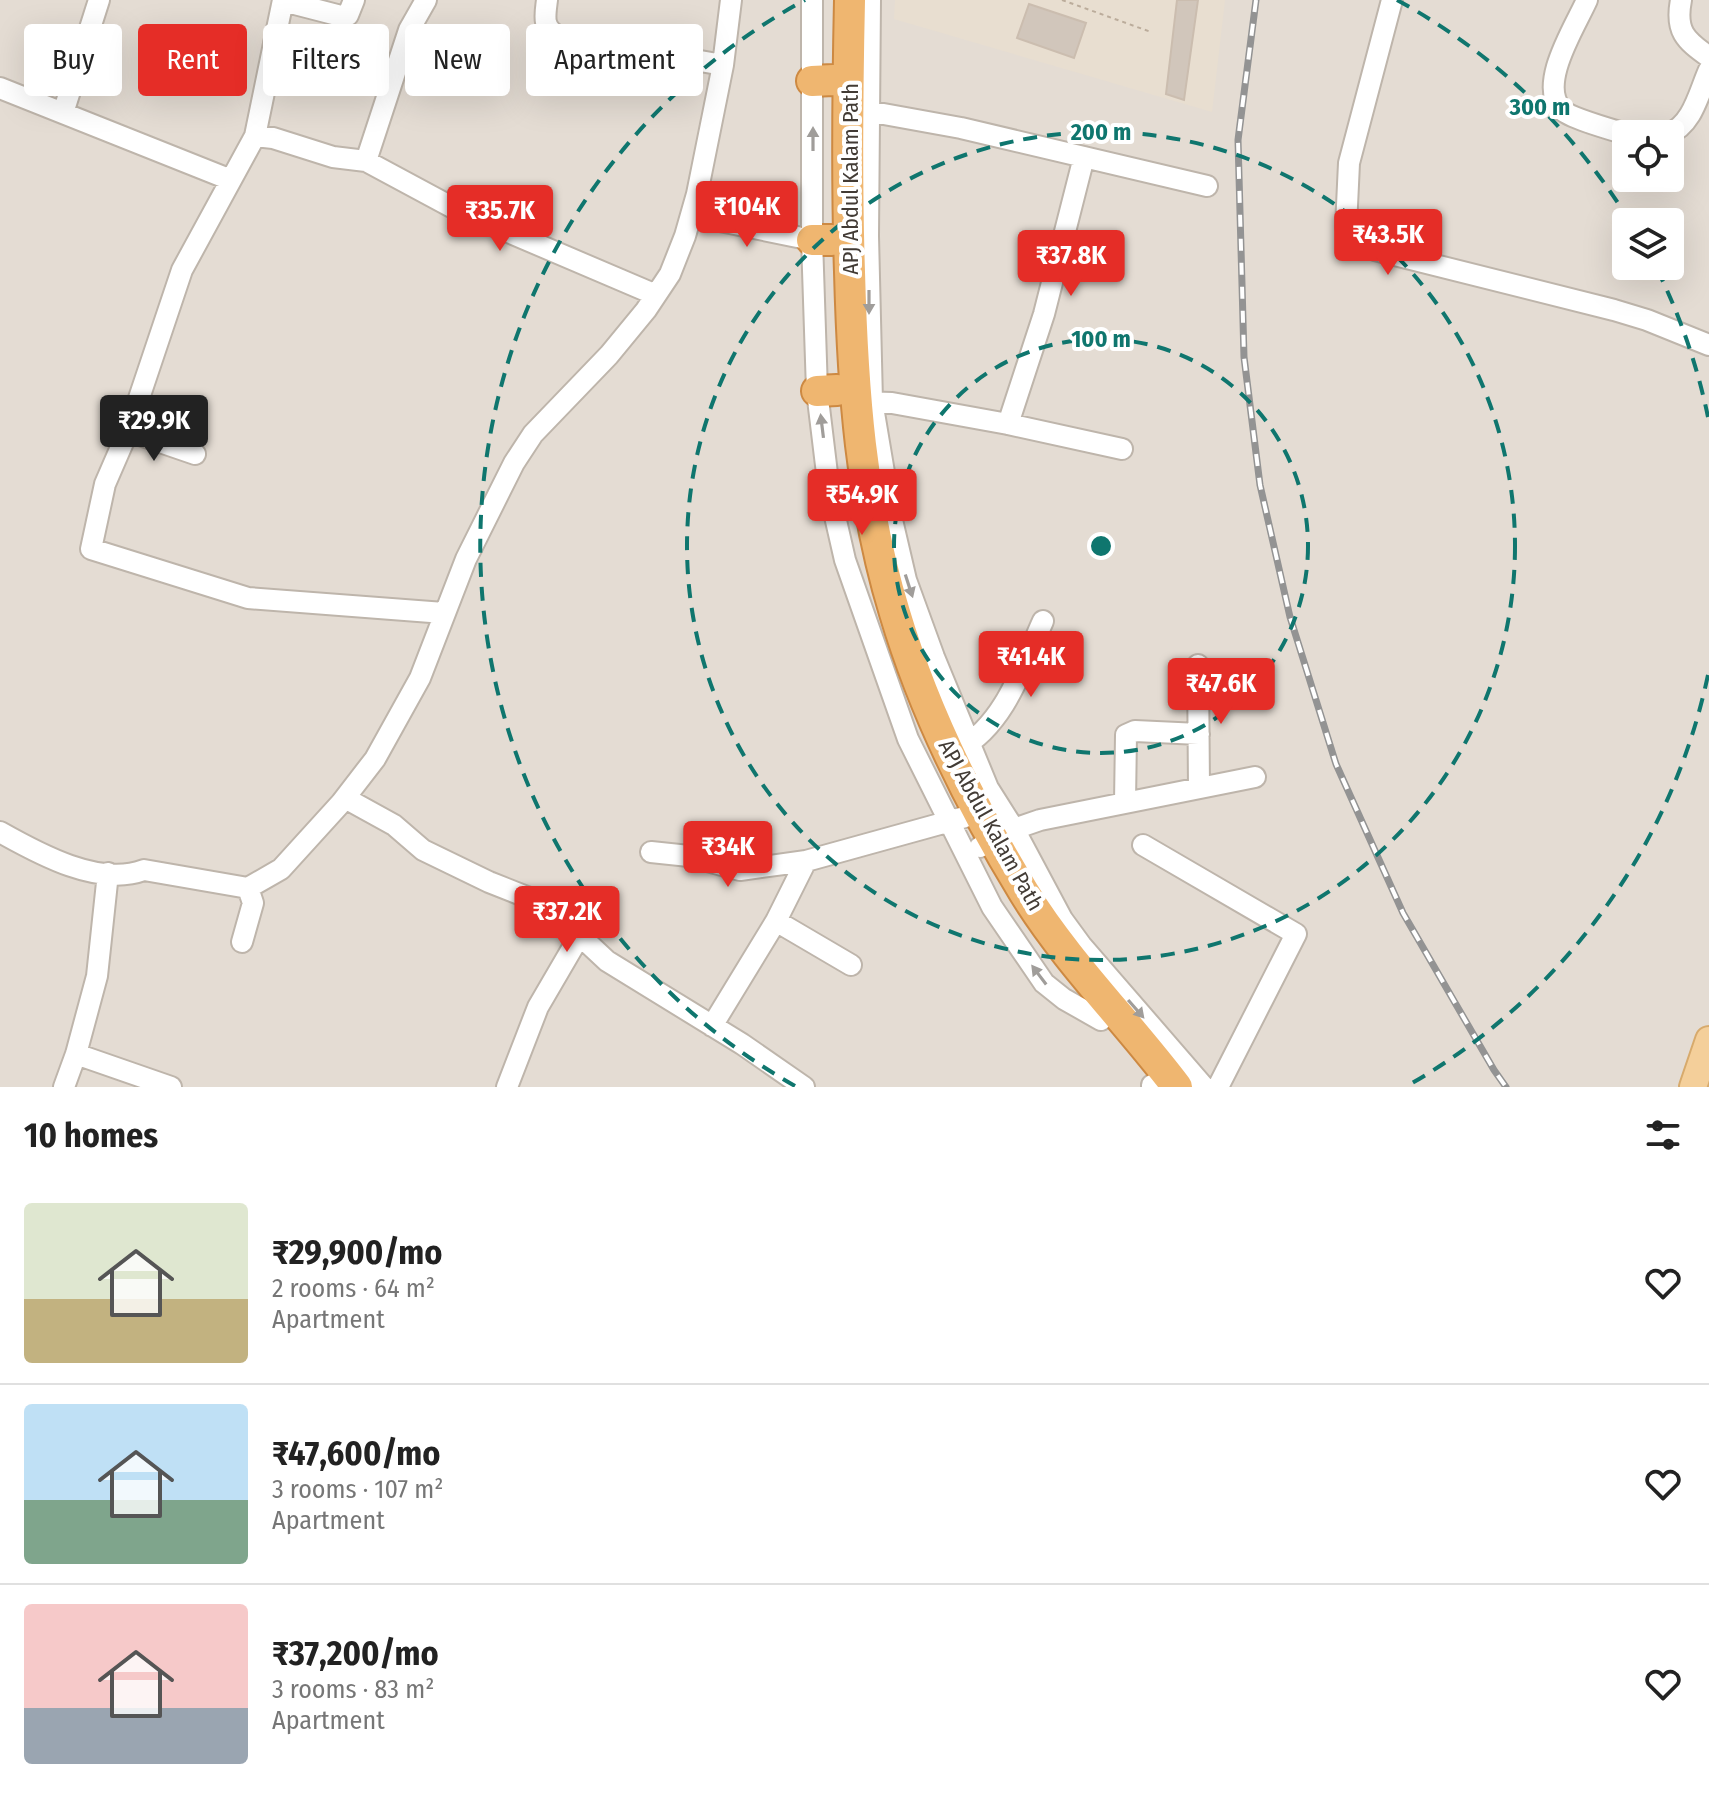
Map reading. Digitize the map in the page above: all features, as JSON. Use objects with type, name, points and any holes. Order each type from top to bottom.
[{"type":"highway","name":"APJ Abdul Kalam Path","points":[[834,0],[823,81],[822,240],[833,335],[846,396],[883,522],[895,614],[927,701],[960,748],[996,838],[1020,917],[1101,1020],[1159,1086]]},
{"type":"highway","name":"APJ Abdul Kalam Path","points":[[850,0],[858,109],[849,245],[846,396],[849,495],[888,644],[956,820],[996,838],[1046,924],[1091,968],[1159,1086]]},
{"type":"main road","points":[[1693,1087],[1709,1040]]},
{"type":"street","points":[[63,113],[99,0]]},
{"type":"street","points":[[278,24],[283,0],[341,16],[348,15],[353,9],[354,0]]},
{"type":"street","points":[[366,161],[409,30],[426,0]]},
{"type":"street","points":[[547,0],[545,25],[558,36],[723,65]]},
{"type":"street","points":[[0,832],[54,861],[128,876],[144,870],[248,888],[281,869],[345,798],[375,759],[420,678],[487,513],[520,453],[533,434],[609,355],[670,274],[691,215],[723,65],[731,0]]},
{"type":"street","points":[[812,0],[823,81]]},
{"type":"street","points":[[870,0],[858,109],[961,128],[1207,186]]},
{"type":"street","points":[[1392,0],[1349,163],[1346,227],[1354,237],[1387,254],[1614,310],[1709,345]]},
{"type":"street","points":[[1587,0],[1552,77],[1553,96],[1563,111],[1612,129]]},
{"type":"street","points":[[1681,0],[1678,13],[1680,29],[1708,57],[1690,114],[1684,123]]},
{"type":"street","points":[[0,88],[231,180]]},
{"type":"street","points":[[263,96],[255,136],[182,270],[128,431],[105,484],[91,549],[248,598],[444,613]]},
{"type":"street","points":[[255,136],[273,138],[333,157],[366,161],[459,211],[656,295]]},
{"type":"street","points":[[1008,424],[1044,314],[1084,157]]},
{"type":"street","points":[[691,215],[822,240]]},
{"type":"street","points":[[846,396],[1008,424],[1122,449]]},
{"type":"street","points":[[128,431],[195,454]]},
{"type":"street","points":[[960,748],[990,725],[1013,686],[1043,621]]},
{"type":"street","points":[[1198,665],[1199,788]]},
{"type":"street","points":[[1125,802],[1126,735],[1135,731],[1199,734]]},
{"type":"street","points":[[996,838],[1040,820],[1255,777]]},
{"type":"street","points":[[345,798],[394,825],[423,850],[489,882],[547,905],[607,961],[804,1087]]},
{"type":"street","points":[[651,852],[689,856],[740,870],[806,861],[956,820],[992,907],[1044,983],[1064,999],[1101,1020]]},
{"type":"street","points":[[1143,845],[1296,934],[1218,1087]]},
{"type":"street","points":[[712,1026],[776,921],[806,861]]},
{"type":"street","points":[[64,1087],[97,976],[108,873]]},
{"type":"street","points":[[242,942],[253,903],[248,888]]},
{"type":"street","points":[[776,921],[851,965]]},
{"type":"street","points":[[507,1087],[538,1007],[580,935]]},
{"type":"street","points":[[1091,968],[1204,1087]]},
{"type":"street","points":[[76,1054],[171,1087]]},
{"type":"path","points":[[1062,0],[1151,32]]},
{"type":"shaded area","points":[[0,0],[1709,0],[1709,1087],[0,1087]]},
{"type":"shaded area","points":[[895,0],[1225,0],[1212,112],[894,19]]},
{"type":"building","points":[[1177,0],[1198,0],[1184,100],[1166,94]]},
{"type":"building","points":[[1029,4],[1086,23],[1074,58],[1017,38]]},
{"type":"railway","points":[[1256,0],[1238,140],[1244,357],[1260,485],[1290,617],[1336,764],[1403,913],[1506,1087]]}]
